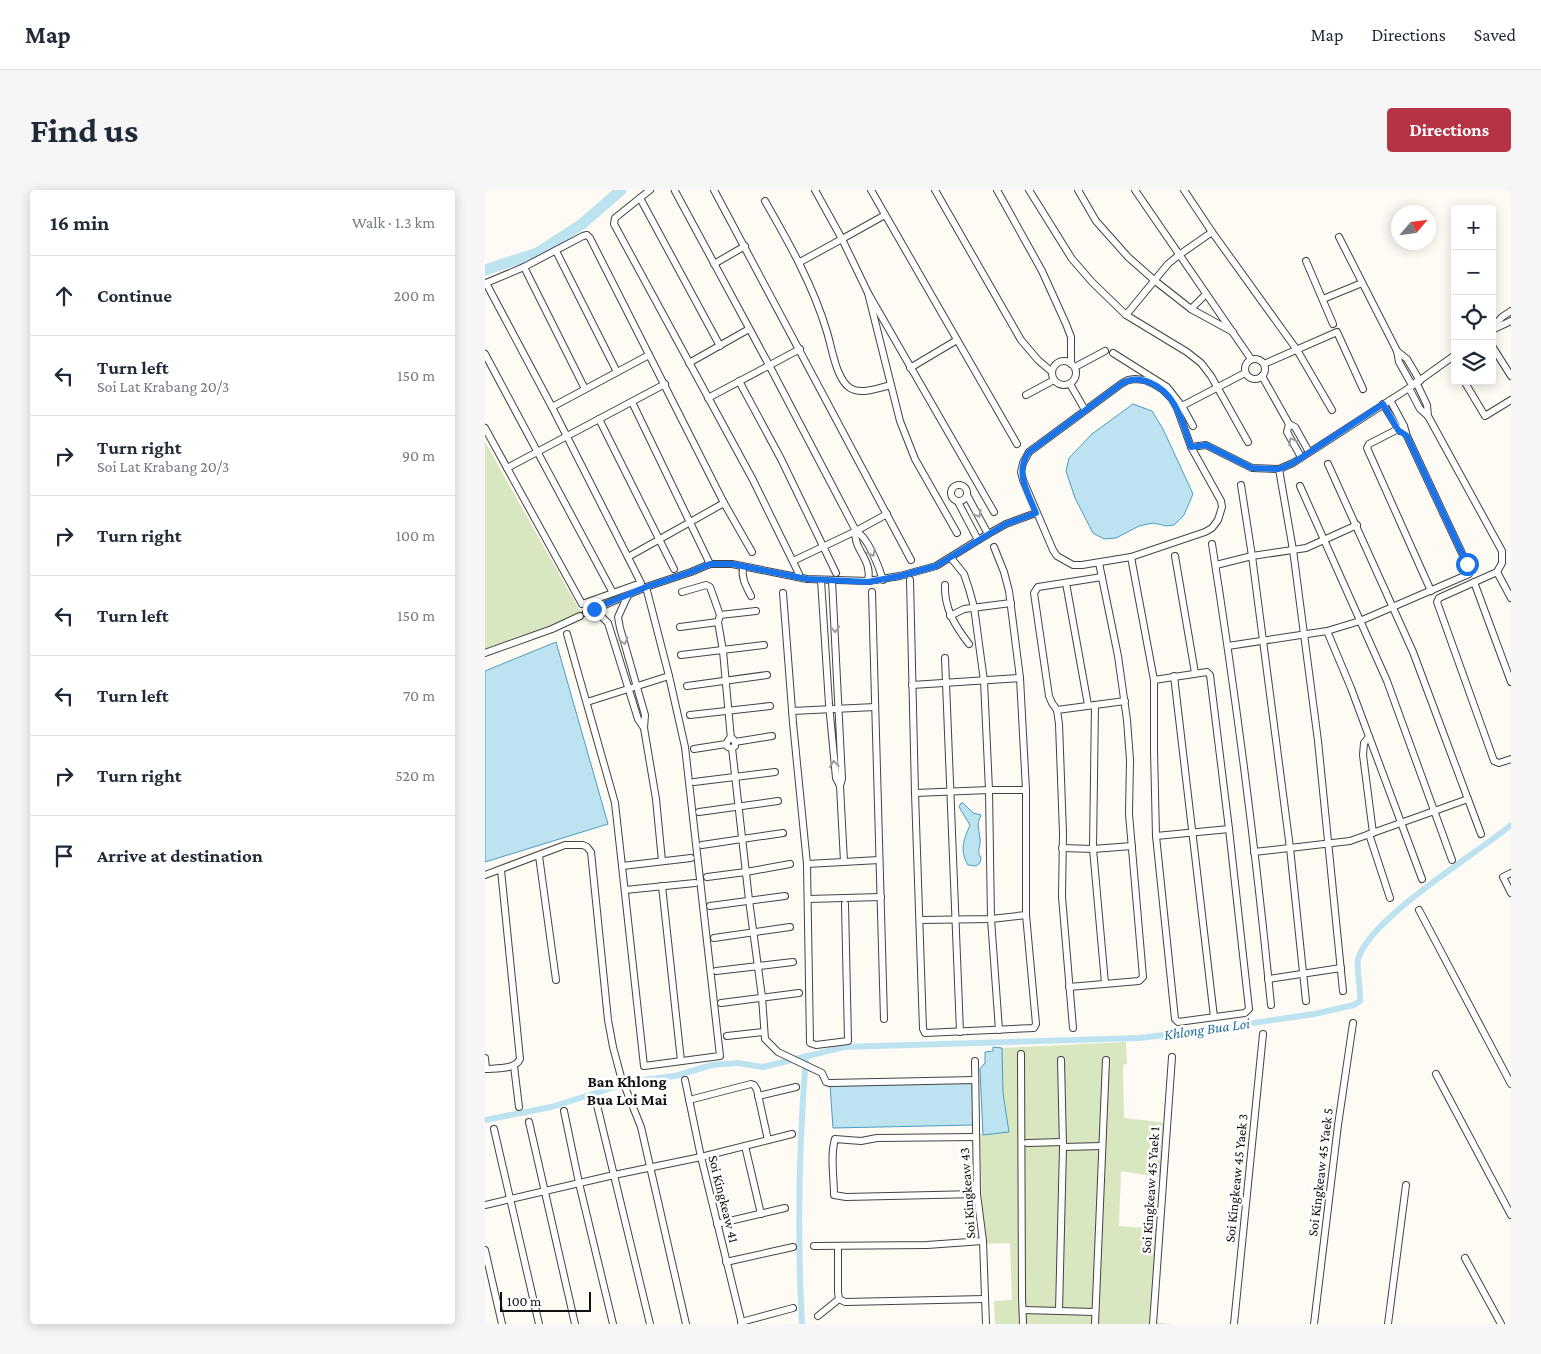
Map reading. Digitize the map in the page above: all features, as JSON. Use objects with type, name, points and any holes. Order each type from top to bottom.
[{"type":"street","points":[[650,190],[615,218],[614,224],[753,480],[799,574]]},
{"type":"street","points":[[714,190],[911,560]]},
{"type":"street","points":[[815,190],[843,239],[869,293],[910,368],[994,512]]},
{"type":"street","points":[[871,190],[1017,444]]},
{"type":"street","points":[[935,190],[1021,340],[1038,360],[1052,372],[1054,380],[1063,385],[1070,384],[1076,375],[1073,365],[1071,337],[1042,271],[997,190]]},
{"type":"street","points":[[1078,190],[1096,221],[1110,239],[1153,280],[1191,309],[1233,332]]},
{"type":"street","points":[[1135,190],[1251,359],[1260,360],[1264,364],[1263,376],[1289,424],[1295,427],[1309,452]]},
{"type":"street","points":[[1184,190],[1297,350],[1332,410]]},
{"type":"street","points":[[675,191],[856,531],[862,534],[883,580]]},
{"type":"street","points":[[1032,191],[1072,259],[1092,282],[1126,315],[1187,352],[1201,363],[1218,387],[1248,442]]},
{"type":"street","points":[[640,198],[720,346]]},
{"type":"street","points":[[765,201],[800,262],[817,305],[836,365],[845,383],[851,389],[861,391],[891,385]]},
{"type":"street","points":[[800,262],[885,214]]},
{"type":"street","points":[[1126,315],[1153,280],[1179,255],[1212,232]]},
{"type":"street","points":[[485,428],[582,604],[641,582],[552,407],[486,283],[524,267],[587,235],[665,384],[724,503],[752,552]]},
{"type":"street","points":[[1339,237],[1397,351],[1399,362],[1414,384],[1420,409],[1428,416],[1500,545],[1503,557],[1502,564],[1497,572],[1439,598],[1437,605],[1494,761],[1499,763],[1511,759]]},
{"type":"street","points":[[714,264],[745,246]]},
{"type":"street","points":[[556,251],[617,372]]},
{"type":"street","points":[[1306,261],[1333,324]]},
{"type":"street","points":[[524,267],[585,389]]},
{"type":"street","points":[[1323,299],[1361,283]]},
{"type":"street","points":[[869,293],[906,438],[915,459],[957,533]]},
{"type":"street","points":[[1191,309],[1205,294]]},
{"type":"street","points":[[1496,325],[1511,311]]},
{"type":"street","points":[[1496,328],[1511,322]]},
{"type":"street","points":[[689,362],[749,329]]},
{"type":"street","points":[[1264,364],[1337,332],[1363,389]]},
{"type":"street","points":[[910,368],[957,340]]},
{"type":"street","points":[[885,357],[890,347],[897,347],[900,350]]},
{"type":"street","points":[[708,398],[800,349]]},
{"type":"street","points":[[1073,365],[1105,351]]},
{"type":"street","points":[[1496,352],[1511,376]]},
{"type":"street","points":[[1113,353],[1167,387],[1175,395],[1193,426]]},
{"type":"street","points":[[485,354],[613,593]]},
{"type":"street","points":[[552,407],[649,355]]},
{"type":"street","points":[[1245,373],[1245,365],[1251,359]]},
{"type":"street","points":[[1191,447],[1206,445],[1252,468],[1279,469],[1309,452],[1451,359]]},
{"type":"street","points":[[1052,372],[1059,362],[1068,362],[1073,365]]},
{"type":"street","points":[[1182,406],[1245,373]]},
{"type":"street","points":[[1245,373],[1255,379],[1263,376]]},
{"type":"street","points":[[1026,395],[1054,380]]},
{"type":"street","points":[[1128,380],[1145,380],[1162,389],[1172,399],[1177,408],[1191,447],[1221,501],[1222,507],[1218,520],[1212,528],[1131,558],[1073,565],[1057,556],[1036,513],[1021,472],[1025,457],[1029,452],[1085,410],[1128,380]]},
{"type":"street","points":[[739,381],[781,459],[836,573]]},
{"type":"street","points":[[507,468],[665,384]]},
{"type":"street","points":[[1070,384],[1085,410]]},
{"type":"street","points":[[1466,385],[1485,416],[1511,400]]},
{"type":"street","points":[[1390,400],[1401,428]]},
{"type":"street","points":[[632,402],[710,564]]},
{"type":"street","points":[[1228,646],[1327,631],[1360,621],[1467,576],[1469,571],[1407,436],[1383,404]]},
{"type":"street","points":[[599,419],[674,569]]},
{"type":"street","points":[[1289,424],[1287,432],[1301,457]]},
{"type":"street","points":[[1401,428],[1369,444],[1367,448],[1431,591]]},
{"type":"street","points":[[1328,464],[1413,652],[1481,834]]},
{"type":"street","points":[[1279,469],[1293,550],[1304,635],[1329,844],[1343,991]]},
{"type":"street","points":[[941,504],[955,500],[964,500],[967,492],[977,484]]},
{"type":"street","points":[[978,540],[951,492],[954,486],[960,485],[967,492],[989,534]]},
{"type":"street","points":[[1241,485],[1290,848],[1306,1000]]},
{"type":"street","points":[[1300,486],[1387,681],[1452,860]]},
{"type":"street","points":[[628,557],[724,503]]},
{"type":"street","points":[[485,653],[552,628],[628,594],[710,564],[732,564],[807,579],[868,582],[883,580],[936,566],[1006,524],[1036,513]]},
{"type":"street","points":[[793,561],[887,514]]},
{"type":"street","points":[[1216,565],[1252,556],[1306,548],[1357,525]]},
{"type":"street","points":[[856,531],[855,538],[870,572],[868,582]]},
{"type":"street","points":[[1212,544],[1228,646],[1271,1005]]},
{"type":"street","points":[[910,580],[915,793],[924,1032],[960,1032],[1035,1027],[1025,915],[1026,790],[1020,678],[1011,603],[1004,572],[994,547]]},
{"type":"street","points":[[1175,556],[1195,673]]},
{"type":"street","points":[[951,558],[964,574],[974,607],[984,680],[989,790],[991,919],[999,1030]]},
{"type":"street","points":[[1131,558],[1154,680],[1156,836],[1175,1019],[1178,1022],[1245,1013],[1249,1009],[1210,675],[1207,672],[1195,673],[1154,680]]},
{"type":"street","points":[[1069,987],[1139,981],[1143,977],[1131,846],[1129,740],[1125,701],[1099,563]]},
{"type":"street","points":[[743,567],[742,574],[751,596]]},
{"type":"street","points":[[1497,572],[1511,598]]},
{"type":"street","points":[[1073,1028],[1063,898],[1057,710],[1049,696],[1034,593],[1038,587],[1102,577]]},
{"type":"street","points":[[821,580],[829,710],[836,778],[840,786]]},
{"type":"street","points":[[832,580],[842,779],[840,786],[844,862]]},
{"type":"street","points":[[1066,582],[1091,705],[1093,849],[1105,983]]},
{"type":"street","points":[[1474,582],[1511,682]]},
{"type":"street","points":[[945,584],[946,603],[950,616],[969,644]]},
{"type":"street","points":[[681,592],[709,585],[719,618],[731,743],[762,997],[765,1039],[772,1048],[788,1058],[820,1071],[824,1075],[826,1082],[829,1083],[975,1080]]},
{"type":"street","points":[[567,634],[615,803],[644,1066],[719,1056],[685,747],[646,587]]},
{"type":"street","points":[[872,592],[884,1020]]},
{"type":"street","points":[[783,593],[807,864],[810,1043],[817,1045],[848,1041],[845,904]]},
{"type":"street","points":[[628,594],[618,617],[645,715],[644,728],[662,861]]},
{"type":"street","points":[[950,616],[958,611],[974,607],[1011,603]]},
{"type":"street","points":[[594,609],[608,623],[638,719],[644,728]]},
{"type":"street","points":[[680,627],[756,611]]},
{"type":"street","points":[[1327,631],[1345,673],[1422,879]]},
{"type":"street","points":[[681,655],[765,645]]},
{"type":"street","points":[[945,658],[960,1032]]},
{"type":"street","points":[[687,686],[767,675]]},
{"type":"street","points":[[587,702],[669,676]]},
{"type":"street","points":[[1173,676],[1215,1017]]},
{"type":"street","points":[[912,686],[1020,678]]},
{"type":"street","points":[[1057,710],[1125,701]]},
{"type":"street","points":[[691,716],[770,706]]},
{"type":"street","points":[[792,711],[875,708]]},
{"type":"street","points":[[694,748],[773,736]]},
{"type":"street","points":[[1369,737],[1364,743],[1363,755],[1371,834],[1390,898]]},
{"type":"street","points":[[695,782],[775,772]]},
{"type":"street","points":[[915,793],[1026,790]]},
{"type":"street","points":[[1254,852],[1350,841],[1468,799]]},
{"type":"street","points":[[699,812],[778,801]]},
{"type":"street","points":[[1156,836],[1229,829]]},
{"type":"street","points":[[702,845],[783,834]]},
{"type":"street","points":[[485,875],[539,856],[555,848],[575,844],[587,847],[591,852],[608,1020],[613,1047],[621,1077],[637,1114],[686,1324]]},
{"type":"street","points":[[1062,848],[1093,849],[1131,846]]},
{"type":"street","points":[[539,856],[556,980]]},
{"type":"street","points":[[622,866],[691,858]]},
{"type":"street","points":[[807,864],[879,860]]},
{"type":"street","points":[[707,877],[790,864]]},
{"type":"street","points":[[485,1058],[486,1069],[513,1066],[518,1063],[519,1059],[501,870]]},
{"type":"street","points":[[1511,873],[1503,878],[1511,893]]},
{"type":"street","points":[[625,890],[695,883]]},
{"type":"street","points":[[662,886],[681,1060]]},
{"type":"street","points":[[710,906],[785,896]]},
{"type":"street","points":[[807,899],[881,897]]},
{"type":"street","points":[[1419,910],[1511,1084]]},
{"type":"street","points":[[920,920],[991,919],[1025,915]]},
{"type":"street","points":[[714,938],[790,927]]},
{"type":"street","points":[[716,971],[793,962]]},
{"type":"street","points":[[1268,980],[1341,968]]},
{"type":"street","points":[[721,1003],[799,993]]},
{"type":"street","name":"Soi Kingkeaw 45 Yaek 5","points":[[1314,1324],[1338,1125],[1353,1023]]},
{"type":"street","points":[[727,1036],[763,1032]]},
{"type":"street","name":"Soi Kingkeaw 45 Yaek 3","points":[[1234,1324],[1263,1034]]},
{"type":"street","points":[[1021,1054],[1023,1324]]},
{"type":"street","name":"Soi Kingkeaw 45 Yaek 1","points":[[1153,1324],[1172,1057]]},
{"type":"street","points":[[1059,1311],[1063,1144],[1061,1060]]},
{"type":"street","points":[[1095,1324],[1106,1060]]},
{"type":"street","name":"Soi Kingkeaw 43","points":[[975,1061],[977,1194],[983,1241],[986,1324]]},
{"type":"street","points":[[513,1066],[519,1107]]},
{"type":"street","points":[[1436,1074],[1511,1215]]},
{"type":"street","name":"Soi Kingkeaw 41","points":[[685,1080],[701,1157],[741,1323]]},
{"type":"street","points":[[689,1100],[751,1084],[756,1087],[768,1140]]},
{"type":"street","points":[[758,1096],[796,1087]]},
{"type":"street","points":[[596,1100],[650,1324]]},
{"type":"street","points":[[564,1111],[579,1183],[613,1324]]},
{"type":"street","points":[[529,1122],[543,1191],[575,1324]]},
{"type":"street","points":[[494,1129],[539,1324]]},
{"type":"street","points":[[485,1205],[701,1157],[792,1134]]},
{"type":"street","points":[[976,1137],[877,1138],[861,1141],[835,1139],[833,1158],[834,1195],[846,1197],[977,1194]]},
{"type":"street","points":[[1027,1143],[1102,1146]]},
{"type":"street","points":[[745,1146],[761,1214]]},
{"type":"street","points":[[1388,1324],[1406,1185]]},
{"type":"street","points":[[717,1224],[785,1208]]},
{"type":"street","points":[[814,1246],[927,1245],[983,1241]]},
{"type":"street","points":[[838,1246],[839,1299]]},
{"type":"street","points":[[726,1262],[793,1247]]},
{"type":"street","points":[[485,1250],[502,1324]]},
{"type":"street","points":[[1465,1258],[1501,1324]]},
{"type":"street","points":[[839,1299],[845,1302],[985,1300]]},
{"type":"street","points":[[818,1316],[839,1299]]},
{"type":"street","points":[[741,1323],[793,1308]]},
{"type":"street","points":[[1023,1310],[1095,1312]]},
{"type":"green space","points":[[485,442],[585,620],[485,655]]},
{"type":"green space","points":[[1126,1042],[1127,1064],[1123,1065],[1124,1118],[1168,1123],[1164,1178],[1121,1171],[1119,1226],[1160,1229],[1154,1322],[1173,1324],[995,1324],[994,1301],[1012,1300],[1010,1243],[983,1244],[980,1134],[1009,1132],[1003,1093],[1002,1048]]},
{"type":"water","points":[[1133,404],[1152,411],[1163,429],[1193,494],[1184,515],[1174,525],[1167,526],[1153,523],[1139,526],[1116,538],[1104,539],[1093,533],[1075,498],[1066,471],[1069,458],[1092,434]]},
{"type":"water","points":[[556,642],[608,824],[485,862],[485,671]]},
{"type":"water","points":[[961,803],[973,813],[981,815],[978,824],[979,853],[981,858],[980,863],[976,866],[968,865],[965,860],[964,840],[970,825],[959,807]]},
{"type":"water","points":[[993,1047],[1002,1048],[1003,1093],[1009,1132],[983,1135],[980,1069],[985,1063],[985,1052],[993,1051]]},
{"type":"water","points":[[972,1082],[973,1125],[833,1128],[830,1085]]},
{"type":"waterway","points":[[485,270],[537,253],[582,224],[621,190]]},
{"type":"waterway","name":"Khlong Bua Loi","points":[[485,1120],[551,1107],[634,1081],[675,1076],[712,1065],[738,1063],[763,1067],[844,1047],[1139,1038],[1314,1014],[1354,1005],[1360,1001],[1358,959],[1367,942],[1403,906],[1511,825]]},
{"type":"waterway","points":[[802,1324],[799,1190],[806,1056]]},
{"type":"district","name":"Ban Khlong Bua Loi Mai","points":[[627,1090]]},
{"type":"route","points":[[594,609],[646,587],[710,564],[732,564],[807,579],[868,582],[936,566],[1006,524],[1036,513],[1021,472],[1025,457],[1029,452],[1121,384],[1135,379],[1155,384],[1168,394],[1177,408],[1191,447],[1206,445],[1252,468],[1279,469],[1287,466],[1383,404],[1398,430],[1407,436],[1467,564]]}]
